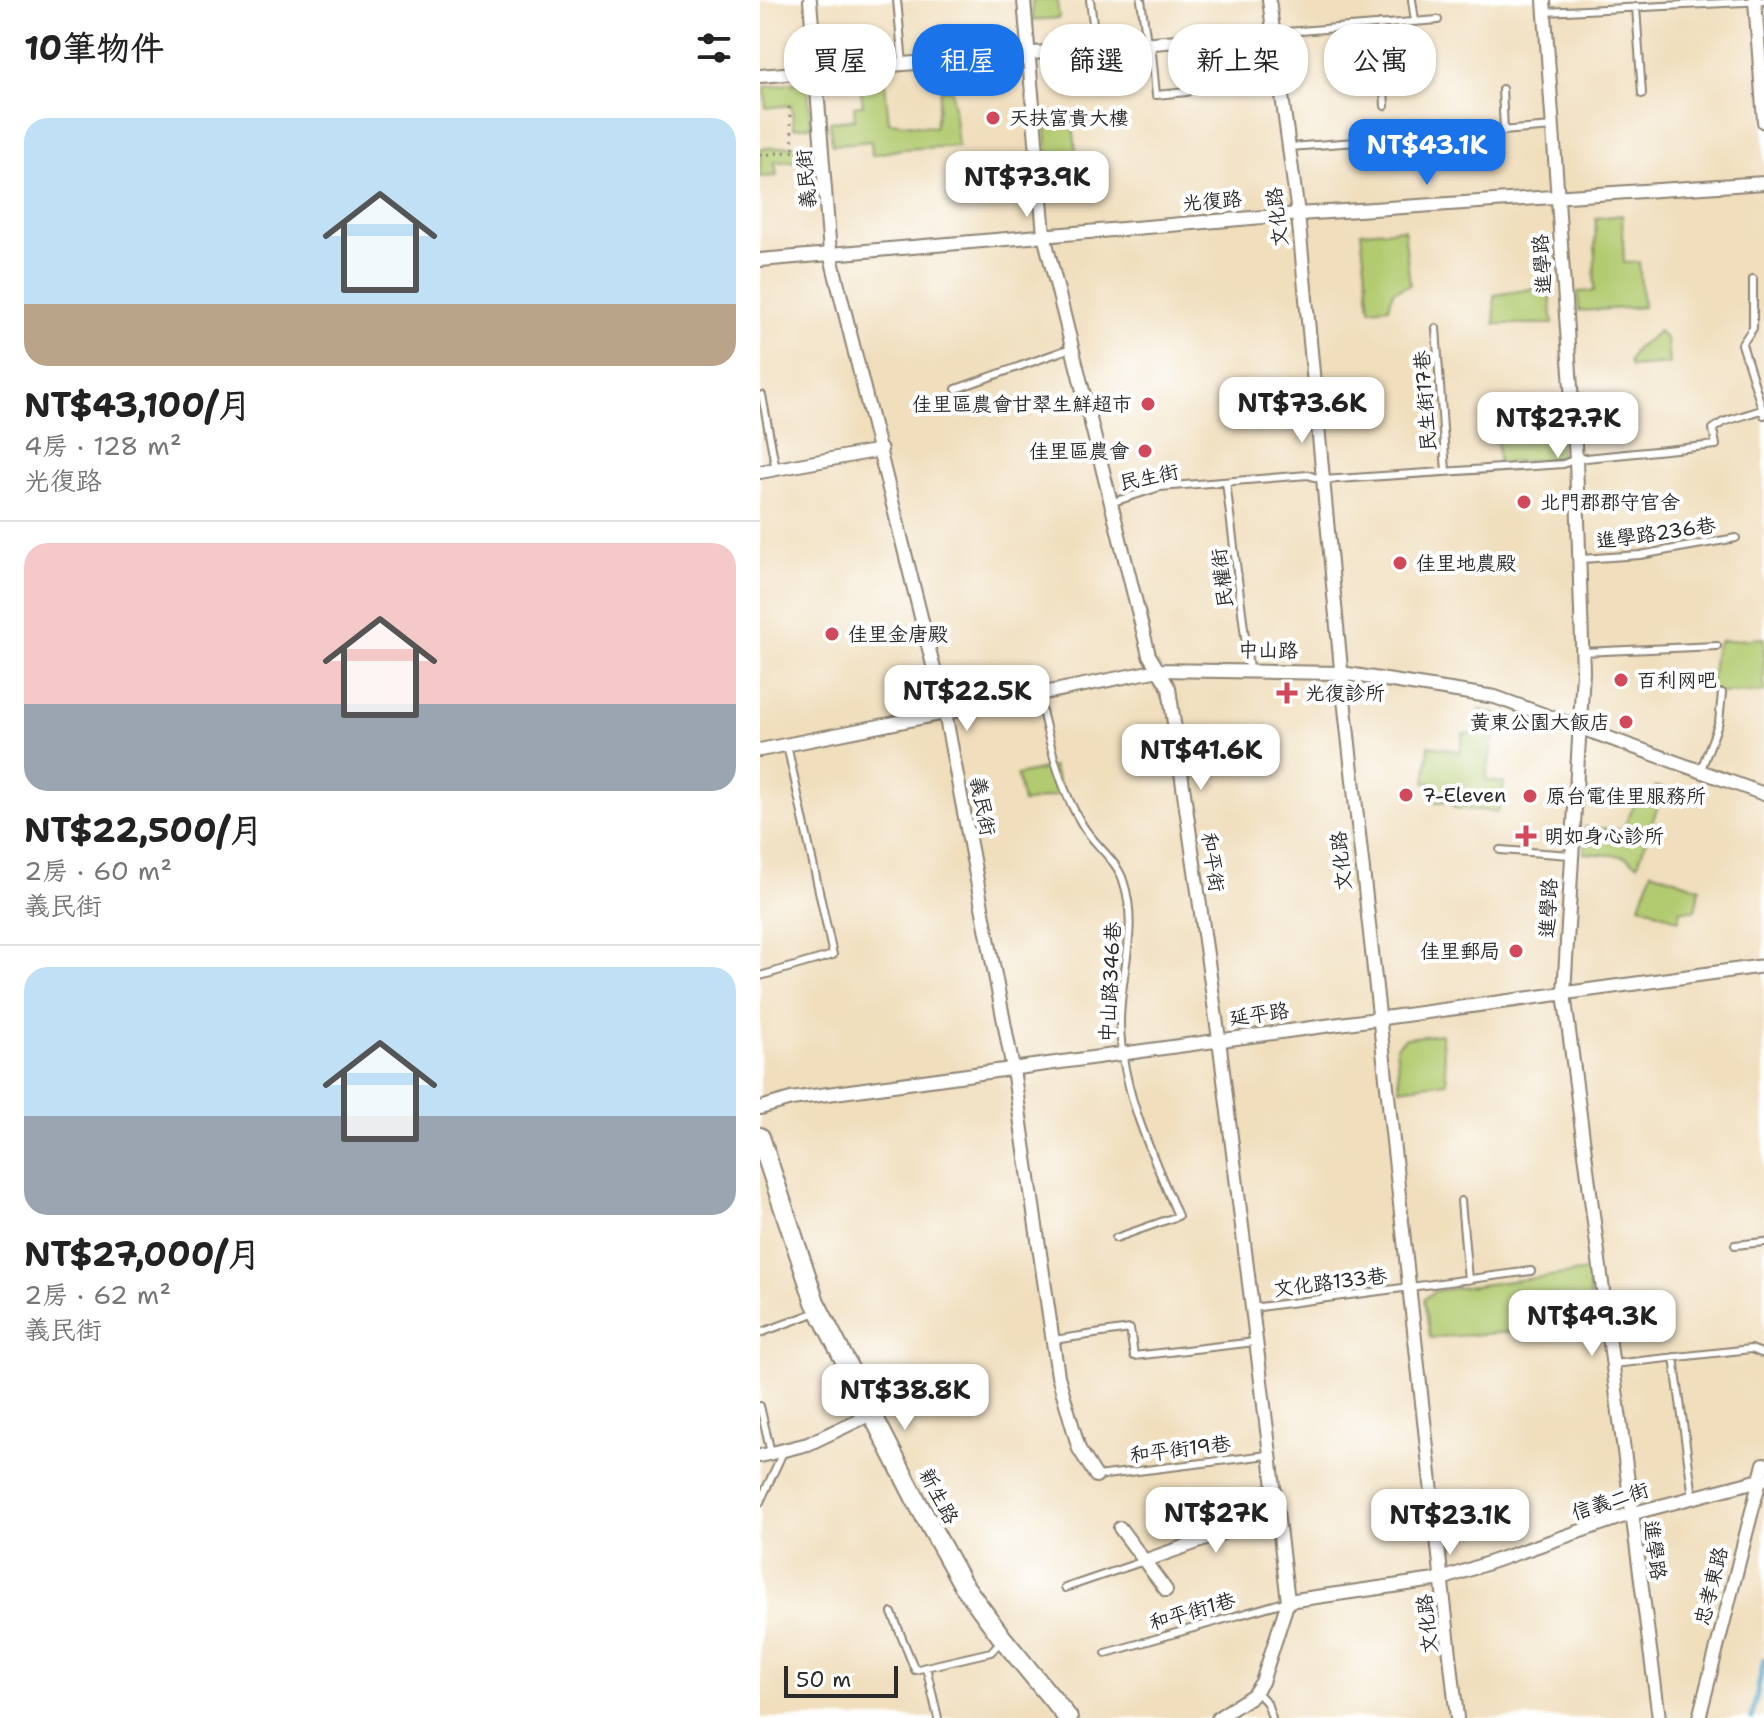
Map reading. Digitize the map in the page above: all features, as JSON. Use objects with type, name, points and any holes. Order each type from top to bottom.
[{"type":"main road","name":"新生路","points":[[760,1137],[819,1311],[871,1414],[962,1583],[1068,1718]]},
{"type":"street","name":"義民街","points":[[810,0],[812,24]]},
{"type":"street","name":"和平街","points":[[1024,0],[1044,235],[1149,655],[1169,688],[1219,1039],[1288,1601]]},
{"type":"street","name":"文化路","points":[[1269,0],[1272,24]]},
{"type":"street","points":[[1755,0],[1764,122]]},
{"type":"street","name":"進學路","points":[[1544,6],[1576,459],[1582,652],[1564,993],[1659,1718]]},
{"type":"street","points":[[896,65],[1040,52]]},
{"type":"street","points":[[760,76],[784,74]]},
{"type":"street","name":"義民街","points":[[818,96],[830,253],[945,713],[1013,1069],[1058,1376],[1079,1449],[1096,1476]]},
{"type":"street","name":"文化路","points":[[1282,96],[1298,214],[1341,673],[1378,1017],[1412,1288],[1457,1718]]},
{"type":"street","name":"光復路","points":[[760,260],[1298,214],[1764,183]]},
{"type":"street","points":[[760,472],[881,450]]},
{"type":"street","name":"中山路","points":[[760,750],[1159,670],[1249,669],[1341,673],[1495,697],[1764,794]]},
{"type":"street","name":"延平路","points":[[760,1108],[791,1099],[1764,966]]},
{"type":"street","points":[[771,1453],[808,1444],[871,1414]]},
{"type":"street","name":"忠孝東路","points":[[1699,1718],[1764,1464]]},
{"type":"street","name":"信義二街","points":[[1288,1601],[1442,1579],[1630,1514],[1761,1480]]},
{"type":"street","points":[[1144,1561],[1276,1514]]},
{"type":"street","points":[[1120,1528],[1166,1590]]},
{"type":"street","points":[[1218,1718],[1256,1691],[1288,1601]]},
{"type":"lane","points":[[897,0],[903,64]]},
{"type":"lane","points":[[1090,0],[1093,24]]},
{"type":"lane","points":[[1141,0],[1145,24]]},
{"type":"lane","points":[[1412,0],[1415,21]]},
{"type":"lane","points":[[1544,6],[1636,7],[1764,1]]},
{"type":"lane","points":[[1636,7],[1642,94]]},
{"type":"lane","points":[[1380,24],[1438,20]]},
{"type":"lane","points":[[1152,65],[1156,95],[1168,94]]},
{"type":"lane","points":[[1502,89],[1504,131]]},
{"type":"lane","points":[[1384,96],[1385,106]]},
{"type":"lane","points":[[1289,147],[1553,127]]},
{"type":"lane","points":[[1753,279],[1753,328],[1742,344],[1764,411]]},
{"type":"lane","name":"民生街17巷","points":[[1436,328],[1446,472]]},
{"type":"lane","points":[[956,389],[1071,348]]},
{"type":"lane","points":[[762,395],[776,470]]},
{"type":"lane","name":"民生街","points":[[1110,503],[1160,487],[1308,475],[1323,480],[1563,464],[1576,459],[1716,445],[1713,429],[1723,422],[1764,411]]},
{"type":"lane","name":"民權街","points":[[1226,482],[1249,669]]},
{"type":"lane","name":"進學路236巷","points":[[1580,559],[1640,555],[1736,538]]},
{"type":"lane","points":[[1582,652],[1717,646]]},
{"type":"lane","points":[[1700,772],[1719,722],[1722,693]]},
{"type":"lane","name":"中山路346巷","points":[[1038,694],[1065,790],[1083,825],[1123,877],[1131,919],[1120,1021],[1122,1053],[1136,1115],[1178,1216],[1116,1238]]},
{"type":"lane","points":[[760,976],[833,955],[787,745]]},
{"type":"lane","points":[[1500,850],[1571,855]]},
{"type":"lane","points":[[1461,1201],[1468,1280]]},
{"type":"lane","points":[[1735,1245],[1764,1242]]},
{"type":"lane","name":"文化路133巷","points":[[1252,1308],[1531,1271]]},
{"type":"lane","points":[[760,1333],[819,1311]]},
{"type":"lane","points":[[1053,1340],[1130,1329],[1134,1356],[1255,1342]]},
{"type":"lane","points":[[1611,1365],[1751,1349],[1764,1354]]},
{"type":"lane","points":[[1674,1357],[1693,1497]]},
{"type":"lane","points":[[760,1406],[771,1453],[760,1502]]},
{"type":"lane","name":"和平街19巷","points":[[1096,1476],[1268,1455]]},
{"type":"lane","points":[[1065,1588],[1144,1561]]},
{"type":"lane","name":"和平街1巷","points":[[1106,1653],[1288,1601]]},
{"type":"lane","points":[[892,1613],[915,1670],[991,1652],[1003,1639]]},
{"type":"lane","points":[[926,1667],[938,1718]]},
{"type":"lane","points":[[1256,1691],[1267,1703],[1272,1718]]},
{"type":"path","points":[[789,107],[794,152]]},
{"type":"path","points":[[760,155],[823,149]]},
{"type":"green space","points":[[1032,0],[1057,0],[1059,18],[1033,20]]},
{"type":"green space","points":[[784,84],[784,96],[809,96],[811,126],[794,128],[791,105],[766,108],[765,87]]},
{"type":"green space","points":[[862,96],[886,96],[889,122],[935,127],[940,96],[953,96],[958,146],[902,149],[872,155],[871,141],[832,145],[830,122],[855,119],[854,106],[863,105]]},
{"type":"green space","points":[[1072,115],[1078,169],[1049,172],[1045,118]]},
{"type":"green space","points":[[809,144],[811,161],[775,162],[777,176],[760,177],[760,149]]},
{"type":"green space","points":[[1622,215],[1624,263],[1639,262],[1643,307],[1579,311],[1578,292],[1594,291],[1596,218]]},
{"type":"green space","points":[[1404,229],[1410,285],[1393,291],[1389,307],[1370,309],[1361,232]]},
{"type":"green space","points":[[1549,286],[1553,324],[1495,324],[1494,295]]},
{"type":"green space","points":[[1659,331],[1667,341],[1669,364],[1631,367],[1629,362],[1634,351]]},
{"type":"green space","points":[[1559,424],[1561,458],[1498,463],[1497,430]]},
{"type":"green space","points":[[1764,638],[1764,692],[1710,693],[1715,649],[1720,641]]},
{"type":"green space","points":[[1480,709],[1497,714],[1486,780],[1504,783],[1498,812],[1453,808],[1452,801],[1434,802],[1432,783],[1425,783],[1429,745],[1460,752],[1463,733],[1475,734]]},
{"type":"green space","points":[[1053,767],[1062,794],[1023,803],[1017,775]]},
{"type":"green space","points":[[1656,786],[1664,788],[1638,864],[1623,856],[1584,853],[1585,827],[1622,830],[1639,796],[1653,797]]},
{"type":"green space","points":[[1652,871],[1700,888],[1695,910],[1680,910],[1679,920],[1640,905]]},
{"type":"green space","points":[[1441,1034],[1447,1082],[1400,1088],[1396,1047],[1406,1038]]},
{"type":"green space","points":[[1587,1271],[1594,1326],[1430,1338],[1424,1299],[1435,1291]]},
{"type":"waterway","points":[[1752,1718],[1764,1659]]},
{"type":"place","name":"天扶富貴大樓","points":[[993,118]]},
{"type":"place","name":"佳里區農會甘翠生鮮超市","points":[[1148,404]]},
{"type":"place","name":"佳里區農會","points":[[1145,451]]},
{"type":"place","name":"北門郡郡守官舍","points":[[1524,502]]},
{"type":"place","name":"佳里地農殿","points":[[1400,563]]},
{"type":"place","name":"佳里金唐殿","points":[[832,634]]},
{"type":"place","name":"百利网吧","points":[[1621,680]]},
{"type":"place","name":"光復診所","points":[[1287,693]]},
{"type":"place","name":"黃東公園大飯店","points":[[1626,722]]},
{"type":"place","name":"7-Eleven","points":[[1406,795]]},
{"type":"place","name":"原台電佳里服務所","points":[[1530,796]]},
{"type":"place","name":"明如身心診所","points":[[1526,836]]},
{"type":"place","name":"佳里郵局","points":[[1516,951]]}]
